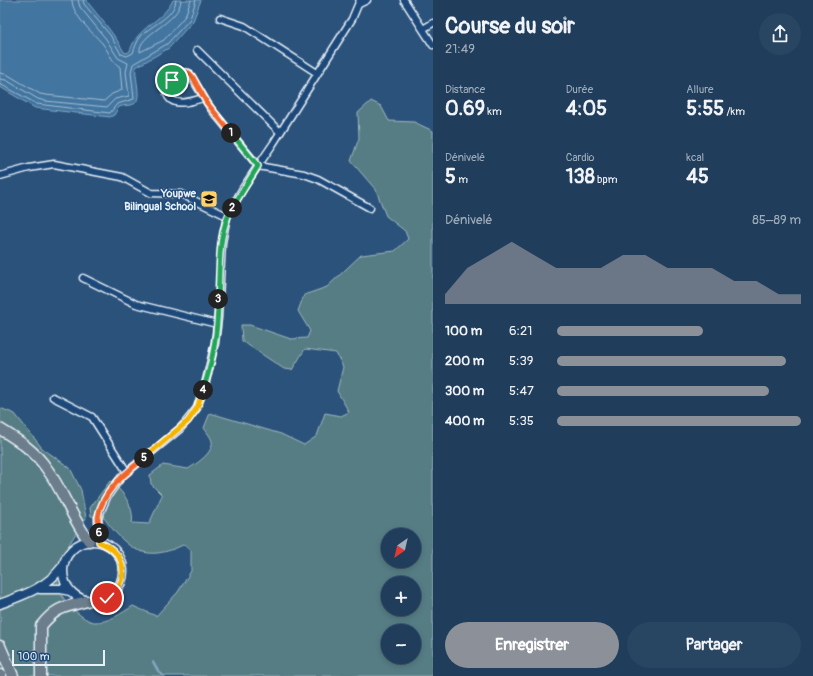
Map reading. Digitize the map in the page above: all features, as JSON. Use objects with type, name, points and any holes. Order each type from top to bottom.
[{"type":"highway","points":[[0,429],[33,452],[47,468],[79,527],[94,542]]},
{"type":"highway","points":[[41,676],[40,626],[50,614],[60,608],[87,601]]},
{"type":"highway","points":[[0,646],[13,676]]},
{"type":"main road","points":[[0,604],[39,589],[56,575],[74,547],[94,542],[109,546],[117,553],[122,562],[123,573],[121,583],[111,595],[98,602],[87,601],[78,598],[70,591],[63,580],[62,567]]},
{"type":"main road","points":[[39,589],[61,589],[70,591]]},
{"type":"street","points":[[94,542],[98,518],[102,506],[122,476],[180,429],[197,408],[205,385],[217,324],[222,243],[227,216],[243,188],[352,19],[359,2],[367,0]]},
{"type":"street","points":[[404,0],[433,45]]},
{"type":"street","points":[[220,18],[244,26],[317,73]]},
{"type":"street","points":[[423,28],[433,23]]},
{"type":"street","points":[[197,50],[280,132]]},
{"type":"street","points":[[203,98],[187,102],[171,101],[167,96],[166,90],[177,76],[185,72],[192,76],[203,98],[258,166],[304,174],[318,179],[370,208]]},
{"type":"street","points":[[0,176],[29,168],[54,164],[122,177],[151,193],[181,194],[227,216]]},
{"type":"street","points":[[83,278],[136,304],[217,324]]},
{"type":"street","points":[[53,397],[92,417],[127,472]]},
{"type":"green space","points":[[371,101],[381,106],[389,121],[414,122],[433,131],[433,676],[0,676],[0,408],[15,414],[42,448],[70,468],[81,490],[86,518],[69,544],[62,558],[58,572],[59,590],[65,600],[84,618],[94,622],[110,619],[133,606],[156,616],[178,592],[191,571],[191,551],[185,544],[159,553],[148,553],[138,550],[130,546],[121,538],[104,518],[91,516],[90,508],[110,481],[127,499],[132,511],[132,523],[149,524],[162,495],[151,484],[150,475],[163,465],[188,469],[204,458],[212,445],[210,436],[204,428],[210,413],[281,434],[304,445],[317,436],[325,413],[341,416],[349,412],[337,391],[343,367],[336,353],[305,349],[292,370],[284,369],[242,341],[241,325],[250,325],[291,339],[307,338],[310,331],[298,311],[304,295],[327,287],[361,255],[395,251],[408,239],[405,231],[386,216],[376,190],[351,161],[359,138],[358,113]]},
{"type":"water","points":[[0,0],[86,0],[111,32],[124,52],[127,53],[130,51],[138,36],[163,14],[173,0],[201,0],[193,21],[169,48],[136,67],[138,92],[137,101],[132,105],[119,107],[114,115],[110,117],[35,108],[0,87]]},
{"type":"waterway","points":[[153,662],[158,671],[164,676]]},
{"type":"place","name":"Youpwe Bilingual School","points":[[209,199]]},
{"type":"route","points":[[107,598],[115,592],[121,583],[123,573],[122,562],[117,553],[109,546],[99,542],[99,512],[107,497],[122,476],[180,429],[197,408],[205,385],[215,343],[218,318],[222,243],[227,216],[258,166],[203,98],[199,88],[189,73],[182,72],[172,80]]}]
